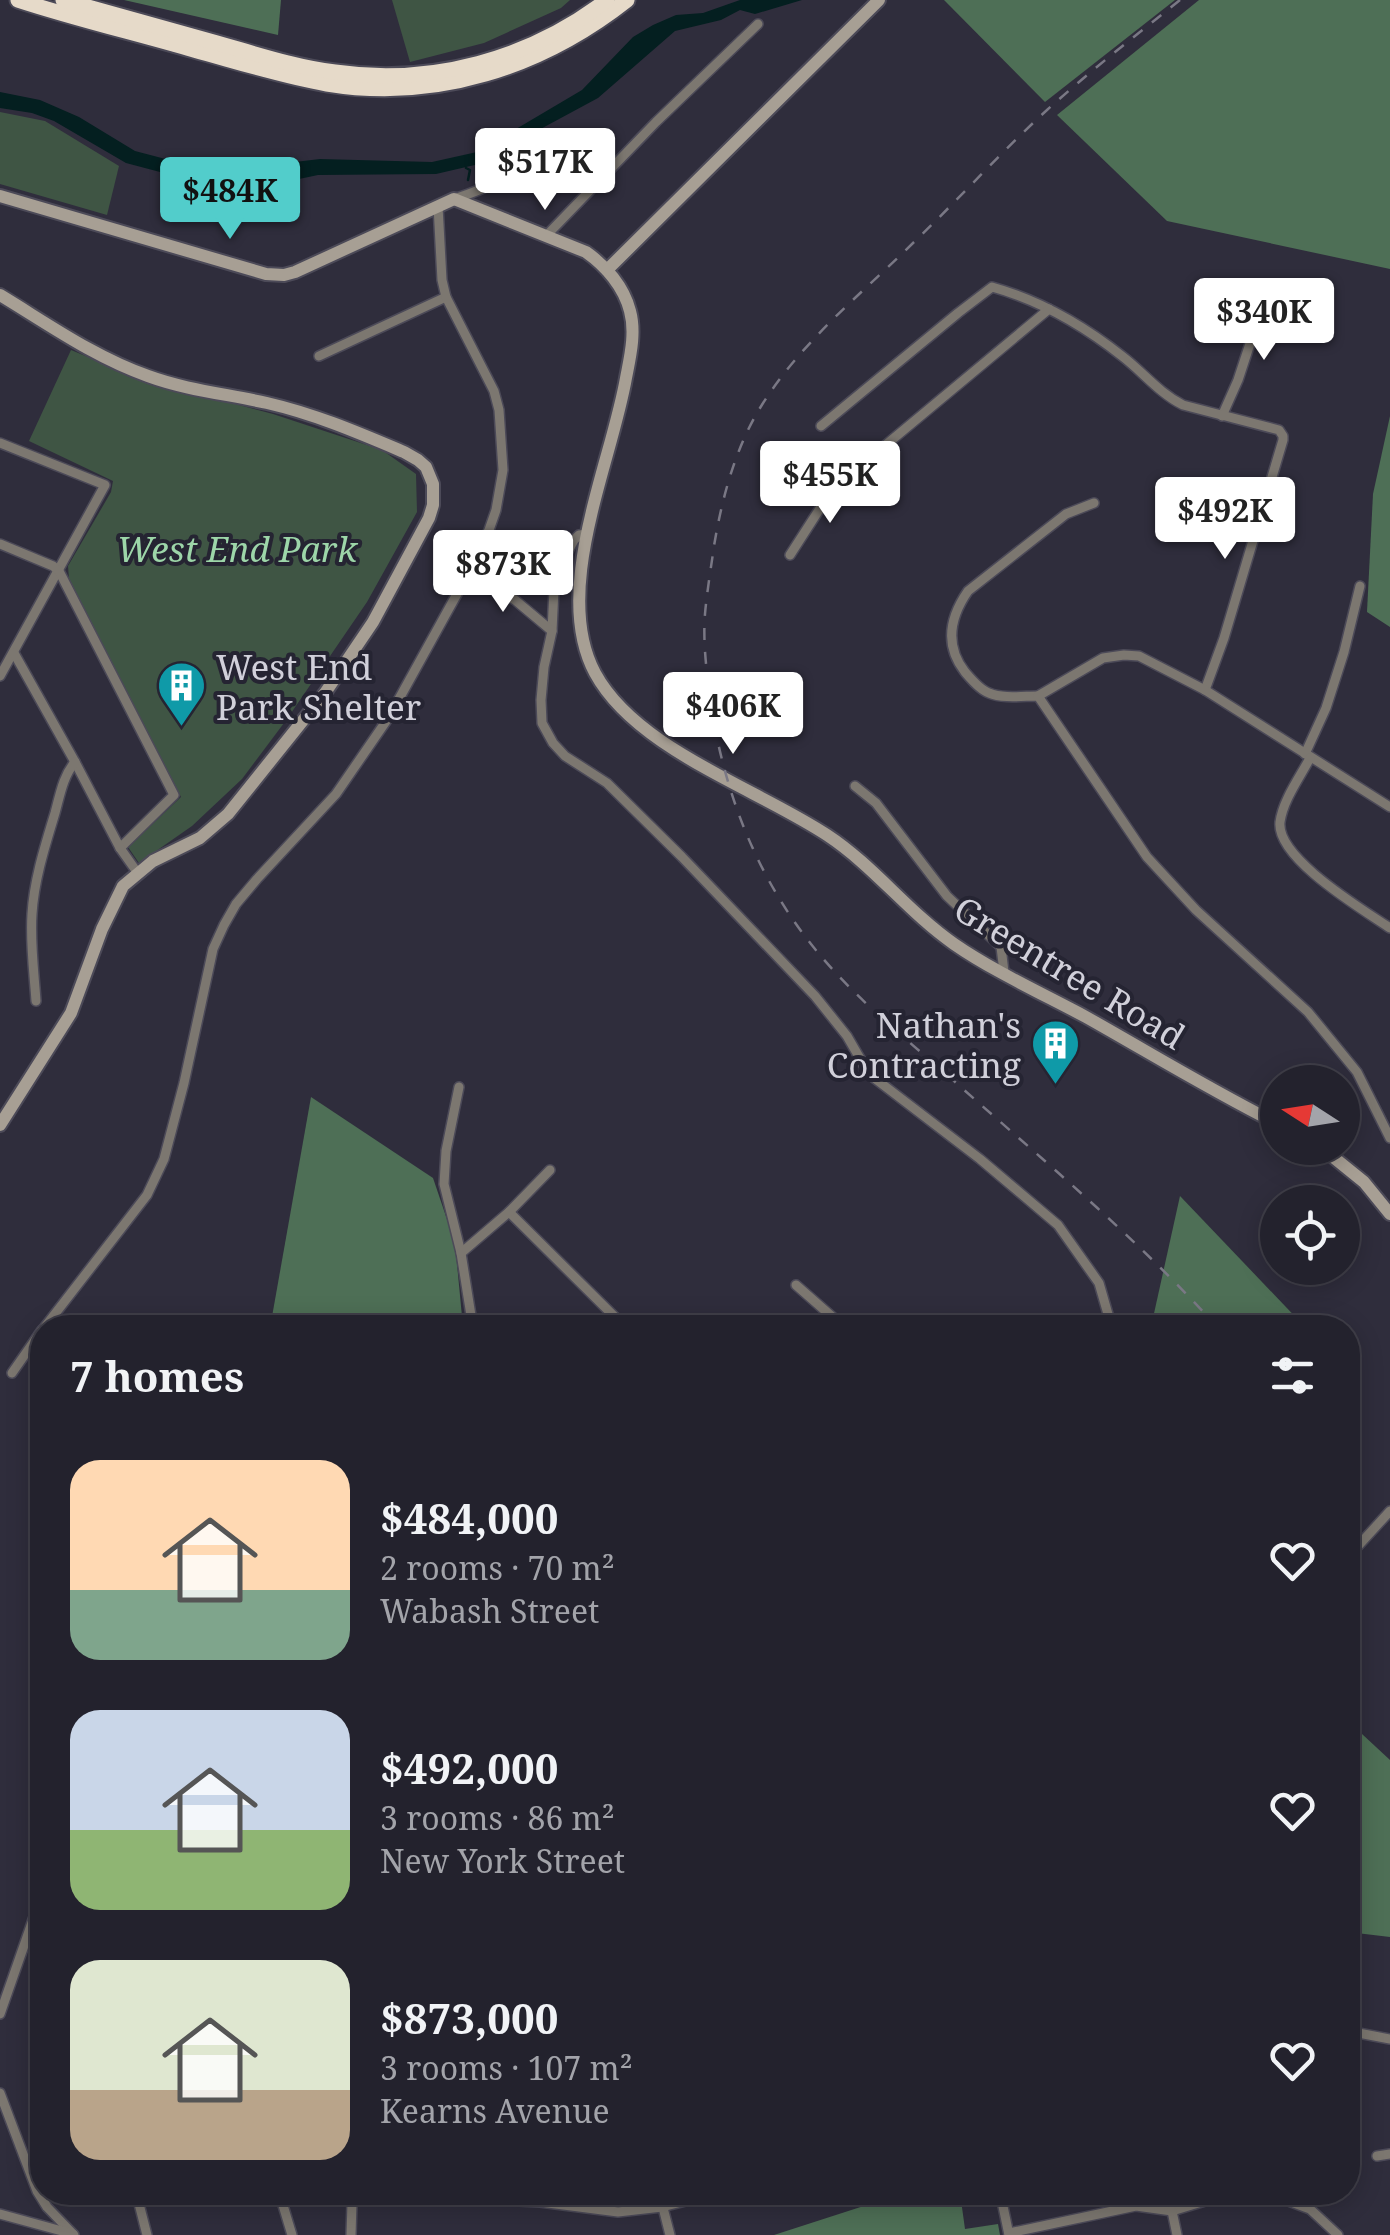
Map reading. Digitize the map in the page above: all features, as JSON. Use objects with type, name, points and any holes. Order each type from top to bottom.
[{"type":"highway","points":[[18,0],[279,73],[328,84],[378,89],[448,84],[514,66],[576,36],[627,0]]},
{"type":"highway","points":[[63,0],[294,64],[342,74],[378,76],[445,71],[499,58],[551,36],[607,0]]},
{"type":"main road","points":[[607,270],[879,0]]},
{"type":"main road","points":[[0,196],[252,271],[277,275],[295,272],[454,200]]},
{"type":"main road","name":"Greentree Road","points":[[454,200],[586,252],[607,270],[630,310],[633,330],[621,408],[580,574],[581,639],[601,685],[647,732],[832,838],[954,944],[1260,1114]]},
{"type":"main road","points":[[0,295],[91,350],[144,375],[310,414],[404,452],[426,468],[433,484],[433,505],[416,544],[374,622],[314,707],[228,814],[200,838],[152,861],[123,886],[102,929],[71,1013],[0,1125]]},
{"type":"main road","points":[[1343,1165],[1386,1196],[1390,1214]]},
{"type":"street","points":[[546,236],[758,24]]},
{"type":"street","points":[[454,200],[486,189],[541,150]]},
{"type":"street","points":[[54,1315],[147,1195],[164,1158],[214,949],[230,914],[336,794],[390,717],[468,574],[496,510],[503,470],[502,429],[494,391],[446,298],[438,206]]},
{"type":"street","points":[[821,426],[992,287],[1022,295],[1049,309],[1122,355],[1169,398],[1183,405],[1278,430],[1283,440],[1205,690]]},
{"type":"street","points":[[1222,416],[1266,296]]},
{"type":"street","points":[[318,356],[446,298]]},
{"type":"street","points":[[790,555],[828,496],[846,478],[1049,309]]},
{"type":"street","points":[[0,442],[105,485],[0,676]]},
{"type":"street","points":[[1094,503],[1066,514],[968,590],[951,626],[956,662],[970,679],[988,693],[1038,696],[1108,656],[1139,656],[1205,690],[1390,807]]},
{"type":"street","points":[[588,534],[574,540],[554,589],[541,700],[542,723],[553,744],[606,784],[682,856],[815,996],[847,1036],[868,1074],[980,1159],[1058,1225],[1099,1283],[1108,1315]]},
{"type":"street","points":[[0,544],[59,571],[174,796],[120,848]]},
{"type":"street","points":[[468,574],[515,600],[552,631]]},
{"type":"street","points":[[1360,586],[1326,708],[1279,826],[1282,840],[1296,857],[1342,896],[1390,928]]},
{"type":"street","points":[[14,654],[120,848],[137,872]]},
{"type":"street","points":[[1038,696],[1147,856],[1196,910],[1308,1012],[1357,1072],[1390,1138]]},
{"type":"street","points":[[36,1001],[33,901],[64,781],[75,762]]},
{"type":"street","points":[[855,786],[876,803],[947,896],[1001,946],[1004,972]]},
{"type":"street","points":[[459,1087],[444,1184],[461,1252],[470,1315]]},
{"type":"street","points":[[461,1252],[509,1212],[550,1170]]},
{"type":"street","points":[[509,1212],[613,1315]]},
{"type":"street","points":[[796,1285],[830,1315]]},
{"type":"street","points":[[12,1373],[30,1347]]},
{"type":"street","points":[[1360,1545],[1390,1512]]},
{"type":"street","points":[[0,2014],[30,1928]]},
{"type":"street","points":[[1360,2035],[1390,2040]]},
{"type":"street","points":[[0,2093],[30,2172]]},
{"type":"street","points":[[1377,2156],[1390,2154]]},
{"type":"street","points":[[45,2205],[75,2235]]},
{"type":"street","points":[[139,2205],[147,2235]]},
{"type":"street","points":[[283,2205],[292,2235]]},
{"type":"street","points":[[351,2235],[352,2205]]},
{"type":"street","points":[[581,2205],[618,2212],[670,2205]]},
{"type":"street","points":[[1003,2205],[1009,2234],[1136,2206],[1172,2211],[1192,2205]]},
{"type":"street","points":[[1297,2205],[1310,2210],[1338,2235]]},
{"type":"street","points":[[662,2207],[670,2235]]},
{"type":"street","points":[[1172,2211],[1177,2235]]},
{"type":"street","points":[[0,2214],[75,2235]]},
{"type":"green space","points":[[124,0],[281,0],[278,35]]},
{"type":"green space","points":[[392,0],[570,0],[561,8],[484,43],[410,62]]},
{"type":"green space","points":[[944,0],[1175,0],[1045,102]]},
{"type":"green space","points":[[1199,0],[1390,0],[1390,269],[1167,221],[1057,115]]},
{"type":"green space","points":[[0,112],[45,121],[119,166],[107,215],[0,184]]},
{"type":"green space","name":"West End Park","points":[[71,350],[141,379],[273,414],[382,450],[416,474],[417,512],[367,602],[287,719],[242,779],[192,826],[139,863],[128,847],[181,797],[69,579],[68,566],[111,492],[113,481],[29,441]]},
{"type":"green space","points":[[1390,416],[1390,627],[1367,612],[1373,494]]},
{"type":"green space","points":[[311,1097],[433,1178],[455,1243],[462,1315],[272,1315]]},
{"type":"green space","points":[[1180,1196],[1260,1280],[1260,1285],[1265,1285],[1294,1315],[1154,1315]]},
{"type":"green space","points":[[1360,1732],[1390,1760],[1390,1937],[1360,1933]]},
{"type":"green space","points":[[867,2205],[962,2205],[965,2229],[998,2224],[1000,2235],[774,2235]]},
{"type":"shaded area","points":[[740,0],[802,0],[755,14],[740,10],[721,20],[675,31],[598,98],[535,132],[535,137],[504,158],[501,155],[436,174],[318,175],[252,189],[209,185],[126,163],[54,121],[0,108],[0,92],[40,100],[79,117],[135,151],[215,172],[320,159],[432,162],[477,152],[582,90],[633,37],[653,25],[676,15],[703,13]]},
{"type":"waterway","points":[[466,168],[470,170],[468,180]]},
{"type":"railway","points":[[1180,0],[1030,126],[831,321],[776,385],[743,440],[725,492],[708,588],[705,643],[714,725],[731,792],[756,856],[790,916],[861,999],[1123,1231],[1206,1315]]},
{"type":"place","name":"West End Park Shelter","points":[[181,728]]},
{"type":"place","name":"Nathan's Contracting","points":[[1056,1086]]}]
